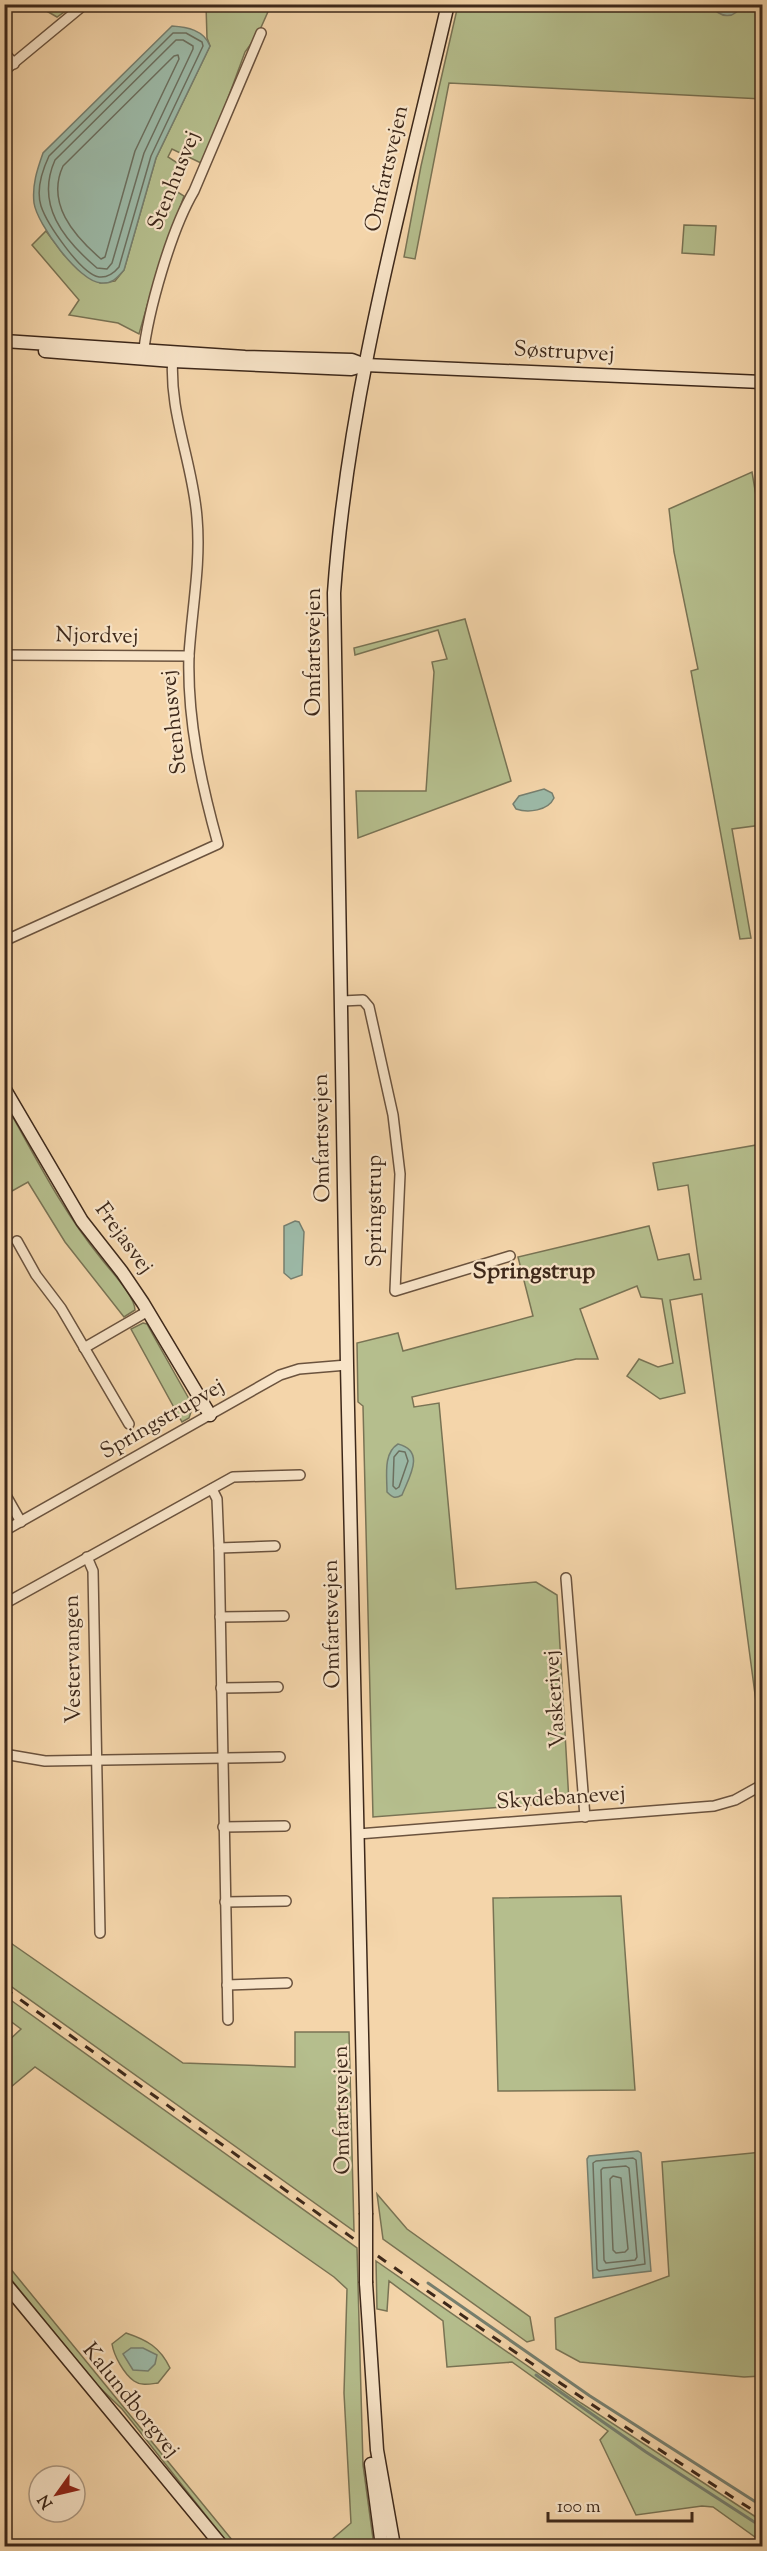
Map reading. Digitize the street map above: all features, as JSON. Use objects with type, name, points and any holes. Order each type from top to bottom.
[{"type":"main road","name":"Omfartsvejen","points":[[382,2547],[368,2430],[366,2213],[347,1365],[334,593],[344,492],[364,365],[448,4]]},
{"type":"main road","points":[[4,341],[173,357],[352,360],[364,365]]},
{"type":"main road","points":[[4,349],[143,354]]},
{"type":"main road","name":"Søstrupvej","points":[[364,365],[762,382]]},
{"type":"main road","name":"Frejasvej","points":[[4,1088],[8,1103],[88,1231],[122,1272],[148,1311],[210,1415]]},
{"type":"main road","name":"Kalundborgvej","points":[[4,2282],[222,2547]]},
{"type":"main road","name":"Omfartsvejen","points":[[366,2283],[375,2429],[381,2480],[394,2547]]},
{"type":"street","points":[[4,71],[85,4]]},
{"type":"street","name":"Stenhusvej","points":[[143,354],[156,291],[185,206],[194,191],[261,33]]},
{"type":"street","points":[[4,52],[14,64]]},
{"type":"street","name":"Stenhusvej","points":[[4,941],[218,844],[204,793],[198,760],[189,656],[198,563],[197,515],[189,468],[177,424],[173,357]]},
{"type":"street","name":"Njordvej","points":[[4,655],[189,656]]},
{"type":"street","name":"Springstrup","points":[[342,1001],[363,1000],[369,1007],[393,1115],[400,1184],[394,1291],[510,1257]]},
{"type":"street","points":[[17,1241],[129,1424]]},
{"type":"street","points":[[84,1348],[148,1311]]},
{"type":"street","name":"Springstrupvej","points":[[4,1531],[288,1372],[308,1367],[347,1365]]},
{"type":"street","name":"Vestervangen","points":[[4,1604],[234,1476],[300,1476]]},
{"type":"street","points":[[212,1489],[217,1499],[219,1548],[228,2020]]},
{"type":"street","points":[[4,1492],[21,1522]]},
{"type":"street","points":[[219,1548],[274,1546]]},
{"type":"street","name":"Vestervangen","points":[[87,1557],[93,1571],[100,1933]]},
{"type":"street","name":"Vaskerivej","points":[[566,1578],[585,1817]]},
{"type":"street","points":[[220,1617],[284,1616]]},
{"type":"street","points":[[221,1688],[278,1687]]},
{"type":"street","points":[[4,1754],[35,1761],[280,1757]]},
{"type":"street","name":"Skydebanevej","points":[[358,1834],[714,1806],[735,1800],[762,1785]]},
{"type":"street","points":[[223,1827],[285,1826]]},
{"type":"street","points":[[225,1902],[286,1901]]},
{"type":"street","points":[[227,1984],[287,1983]]},
{"type":"green space","points":[[36,5],[74,5],[57,17]]},
{"type":"green space","points":[[206,5],[271,5],[258,34],[245,52],[207,155],[201,163],[172,149],[168,157],[179,164],[172,178],[171,188],[184,196],[156,275],[139,334],[118,323],[69,315],[79,300],[32,245],[46,231],[64,255],[100,283],[115,281],[124,270],[156,158],[210,46],[207,38]]},
{"type":"green space","points":[[458,5],[762,5],[762,99],[449,83],[415,259],[404,257],[421,166]]},
{"type":"green space","points":[[684,225],[716,226],[714,255],[682,253]]},
{"type":"green space","points":[[752,472],[762,531],[762,825],[732,829],[751,938],[740,939],[691,671],[698,669],[674,552],[669,509]]},
{"type":"green space","points":[[465,619],[511,781],[358,838],[356,791],[426,791],[434,672],[432,662],[447,659],[438,630],[355,655],[354,648]]},
{"type":"green space","points":[[5,1111],[10,1112],[75,1223],[131,1298],[135,1310],[124,1317],[65,1242],[28,1182],[5,1195]]},
{"type":"green space","points":[[762,1144],[762,1747],[702,1294],[670,1300],[685,1393],[660,1399],[627,1376],[639,1359],[658,1367],[673,1363],[662,1299],[641,1297],[637,1286],[580,1309],[598,1359],[576,1359],[412,1397],[414,1407],[439,1403],[456,1589],[536,1582],[557,1595],[569,1802],[373,1817],[363,1406],[358,1402],[357,1343],[398,1333],[403,1351],[533,1316],[518,1257],[649,1226],[658,1260],[689,1254],[694,1280],[701,1279],[688,1185],[658,1190],[653,1163]]},
{"type":"green space","points":[[143,1323],[147,1324],[193,1406],[189,1418],[182,1422],[131,1329]]},
{"type":"green space","points":[[621,1896],[635,2090],[498,2091],[493,1898]]},
{"type":"green space","points":[[5,1939],[183,2063],[295,2067],[295,2032],[349,2032],[354,2231],[5,1982]]},
{"type":"green space","points":[[5,1996],[357,2248],[363,2465],[374,2546],[324,2546],[351,2523],[344,2393],[347,2289],[334,2277],[35,2067],[5,2092],[5,2044],[21,2029],[5,2017]]},
{"type":"green space","points":[[762,2152],[762,2376],[744,2377],[580,2362],[556,2349],[555,2318],[669,2276],[662,2162]]},
{"type":"green space","points":[[377,2194],[407,2229],[530,2317],[534,2340],[527,2342],[383,2239]]},
{"type":"green space","points":[[376,2261],[581,2403],[762,2521],[762,2542],[713,2507],[702,2506],[636,2515],[600,2440],[608,2431],[512,2362],[447,2367],[443,2321],[389,2281],[387,2311],[377,2309]]},
{"type":"green space","points":[[4,2262],[237,2546],[230,2546],[122,2409],[97,2385],[5,2272]]},
{"type":"green space","points":[[126,2333],[152,2345],[166,2361],[170,2368],[158,2383],[137,2383],[123,2369],[112,2344]]},
{"type":"water","points":[[711,5],[741,5],[735,13],[727,16],[718,13]]},
{"type":"water","points":[[172,26],[199,33],[204,36],[210,46],[156,158],[124,270],[117,278],[101,283],[92,280],[71,263],[43,224],[34,203],[37,172],[43,153]]},
{"type":"water","points":[[544,789],[552,793],[554,798],[543,808],[532,811],[521,810],[516,809],[513,804],[519,796]]},
{"type":"water","points":[[295,1221],[299,1222],[304,1232],[302,1275],[291,1279],[284,1273],[284,1226]]},
{"type":"water","points":[[398,1444],[411,1452],[413,1465],[402,1495],[393,1497],[387,1492],[388,1459],[393,1448]]},
{"type":"water","points":[[638,2151],[641,2153],[651,2271],[593,2278],[587,2159],[589,2156]]},
{"type":"water","points":[[131,2348],[143,2348],[157,2355],[155,2364],[148,2371],[133,2370],[123,2354]]},
{"type":"waterway","points":[[428,2283],[590,2396],[762,2506]]},
{"type":"waterway","points":[[536,2375],[646,2452],[762,2527]]},
{"type":"railway","points":[[4,1988],[474,2324],[762,2516]]},
{"type":"district","name":"Springstrup","points":[[534,1272]]}]
